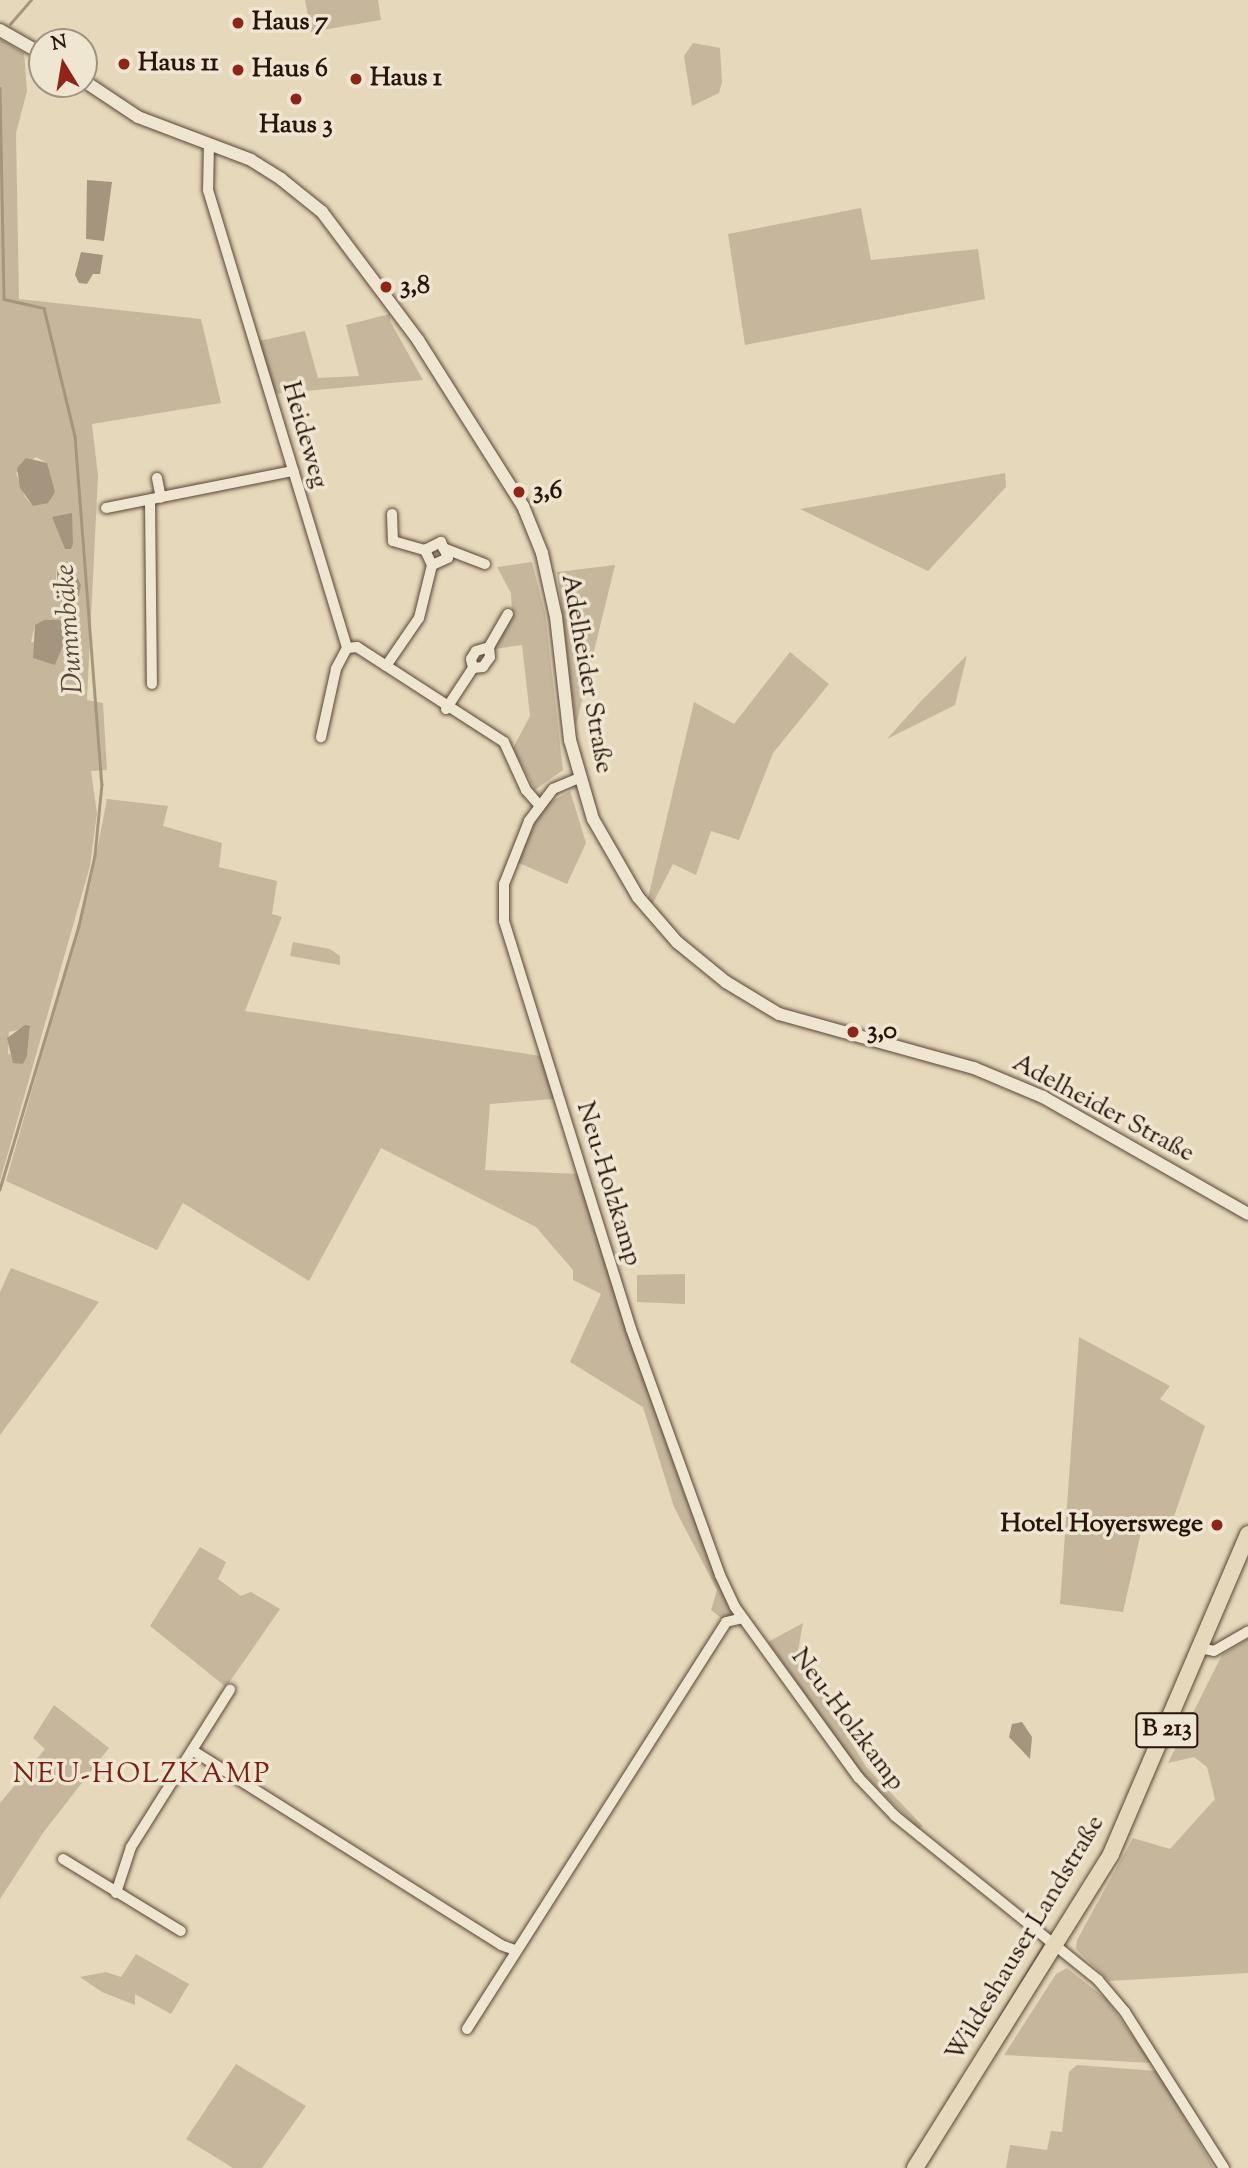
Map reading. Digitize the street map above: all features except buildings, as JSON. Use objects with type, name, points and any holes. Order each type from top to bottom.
[{"type":"main road","name":"Wildeshauser Landstraße","points":[[915,2168],[1111,1854],[1248,1534]]},
{"type":"street","points":[[0,30],[28,46]]},
{"type":"street","name":"Adelheider Straße","points":[[98,90],[138,117],[251,160],[322,212],[418,341],[523,506],[542,553],[556,617],[570,740],[579,778],[611,857],[638,897],[677,942],[726,982],[779,1014],[974,1068],[1043,1097],[1248,1214]]},
{"type":"street","name":"Heideweg","points":[[209,144],[208,190],[346,648]]},
{"type":"street","points":[[106,508],[293,471]]},
{"type":"street","points":[[152,684],[157,478]]},
{"type":"street","points":[[392,514],[393,541],[425,550],[440,542],[448,558],[432,565]]},
{"type":"street","points":[[443,548],[485,564]]},
{"type":"street","points":[[386,666],[419,618],[432,565],[425,550]]},
{"type":"street","points":[[446,709],[474,668],[483,667],[490,657],[489,647],[509,614]]},
{"type":"street","points":[[321,737],[336,670],[346,648],[357,647],[446,709],[504,742],[526,790],[538,804],[553,789],[579,778]]},
{"type":"street","name":"Neu-Holzkamp","points":[[538,804],[504,884],[501,902],[507,938],[649,1380],[720,1575],[743,1618],[841,1754],[895,1816],[1098,1980],[1125,2012],[1224,2168]]},
{"type":"street","points":[[467,2029],[726,1622],[743,1618]]},
{"type":"street","points":[[1200,1648],[1214,1651],[1248,1631]]},
{"type":"street","points":[[116,1893],[131,1847],[195,1752],[230,1690]]},
{"type":"street","points":[[195,1752],[501,1945],[515,1950]]},
{"type":"street","points":[[63,1859],[181,1931]]},
{"type":"shaded area","points":[[305,0],[378,0],[381,20],[311,32]]},
{"type":"shaded area","points":[[0,39],[24,53],[27,91],[16,133],[19,299],[201,319],[221,403],[92,424],[98,476],[87,700],[103,703],[107,770],[91,771],[97,813],[90,866],[0,1181]],"holes":[[[36,457],[47,463],[33,506],[25,497],[16,473]],[[62,562],[71,562],[81,585],[78,594],[55,588],[57,566]],[[35,625],[70,628],[61,645],[31,642]],[[30,1027],[27,1056],[8,1054],[9,1032]]]},
{"type":"shaded area","points":[[693,43],[720,48],[722,82],[719,93],[692,106],[684,56]]},
{"type":"shaded area","points":[[87,180],[112,182],[104,241],[86,239]]},
{"type":"shaded area","points":[[861,208],[871,260],[978,249],[985,299],[745,345],[728,234]]},
{"type":"shaded area","points":[[81,252],[103,255],[100,274],[93,274],[87,284],[79,283],[75,275]]},
{"type":"shaded area","points":[[390,314],[390,321],[423,380],[274,394],[259,341],[305,331],[318,378],[359,376],[346,325]]},
{"type":"shaded area","points":[[26,458],[47,463],[55,492],[48,503],[33,506],[20,488],[17,468]]},
{"type":"shaded area","points":[[1005,473],[1006,487],[928,571],[800,509]]},
{"type":"shaded area","points":[[72,513],[73,544],[71,549],[65,549],[52,517]]},
{"type":"shaded area","points":[[70,561],[81,585],[78,599],[64,602],[57,600],[57,566]]},
{"type":"shaded area","points":[[532,562],[545,613],[563,770],[535,790],[513,748],[530,716],[522,645],[495,649],[495,643],[512,615],[511,593],[497,567]]},
{"type":"shaded area","points":[[615,565],[576,725],[557,572]]},
{"type":"shaded area","points":[[44,620],[68,620],[70,628],[55,665],[33,658],[35,625]]},
{"type":"shaded area","points":[[790,652],[829,684],[773,753],[739,840],[711,831],[696,875],[673,864],[651,907],[647,902],[694,702],[734,724]]},
{"type":"shaded area","points":[[967,655],[955,705],[887,739],[921,701]]},
{"type":"shaded area","points":[[570,791],[586,843],[567,884],[517,862],[543,806]]},
{"type":"shaded area","points":[[107,799],[168,806],[163,826],[222,843],[219,867],[277,881],[272,914],[282,917],[245,1011],[541,1056],[554,1099],[490,1104],[485,1170],[580,1174],[652,1402],[689,1507],[735,1613],[724,1620],[711,1610],[717,1590],[674,1507],[643,1407],[570,1362],[601,1294],[573,1280],[573,1270],[536,1227],[381,1148],[309,1281],[183,1203],[157,1250],[6,1181],[90,886]]},
{"type":"shaded area","points":[[293,942],[330,949],[340,956],[340,965],[290,956]]},
{"type":"shaded area","points":[[25,1025],[30,1026],[27,1056],[23,1064],[13,1063],[7,1038]]},
{"type":"shaded area","points":[[11,1268],[99,1302],[0,1435],[0,1292]]},
{"type":"shaded area","points":[[685,1274],[685,1304],[637,1302],[637,1275]]},
{"type":"shaded area","points":[[1079,1337],[1170,1386],[1160,1399],[1205,1426],[1170,1528],[1144,1519],[1123,1612],[1060,1604]]},
{"type":"shaded area","points":[[200,1547],[226,1562],[218,1579],[241,1596],[251,1592],[280,1609],[226,1687],[150,1626]]},
{"type":"shaded area","points":[[803,1623],[797,1656],[867,1768],[923,1826],[919,1829],[857,1768],[768,1642]]},
{"type":"shaded area","points":[[1248,1639],[1248,1973],[1109,1981],[1076,1949],[1077,1940],[1133,1838],[1170,1849],[1215,1799],[1207,1767],[1194,1757],[1168,1763],[1222,1655]]},
{"type":"shaded area","points":[[54,1705],[109,1748],[43,1833],[0,1899],[0,1803],[45,1749],[33,1738]]},
{"type":"shaded area","points":[[1022,1722],[1032,1737],[1030,1759],[1009,1737],[1012,1724]]},
{"type":"shaded area","points":[[136,1954],[189,1984],[171,2014],[135,1994],[135,2005],[102,1992],[80,1977],[106,1972],[121,1977]]},
{"type":"shaded area","points":[[1067,1968],[1106,1999],[1152,2063],[1004,2055],[1056,1974]]},
{"type":"shaded area","points":[[236,2064],[306,2106],[262,2168],[233,2168],[186,2139]]},
{"type":"shaded area","points":[[1077,2065],[1157,2071],[1214,2168],[1006,2168],[1010,2145],[1047,2150],[1051,2131],[1062,2132],[1069,2072]]},
{"type":"waterway","name":"Dummbäke","points":[[10,24],[31,0]]},
{"type":"waterway","name":"Dummbäke","points":[[0,88],[4,299],[44,308],[75,436],[102,784],[95,856],[79,926],[0,1189]]},
{"type":"waterway","points":[[985,2041],[1043,1946]]},
{"type":"place","name":"Haus 7","points":[[238,23]]},
{"type":"place","name":"Haus 11","points":[[124,64]]},
{"type":"place","name":"Haus 6","points":[[238,70]]},
{"type":"place","name":"Haus 1","points":[[356,79]]},
{"type":"place","name":"Haus 3","points":[[296,99]]},
{"type":"place","name":"3,8","points":[[386,287]]},
{"type":"place","name":"3,6","points":[[519,492]]},
{"type":"place","name":"3,0","points":[[853,1032]]},
{"type":"place","name":"Hotel Hoyerswege","points":[[1217,1525]]},
{"type":"district","name":"NEU-HOLZKAMP","points":[[142,1775]]}]
